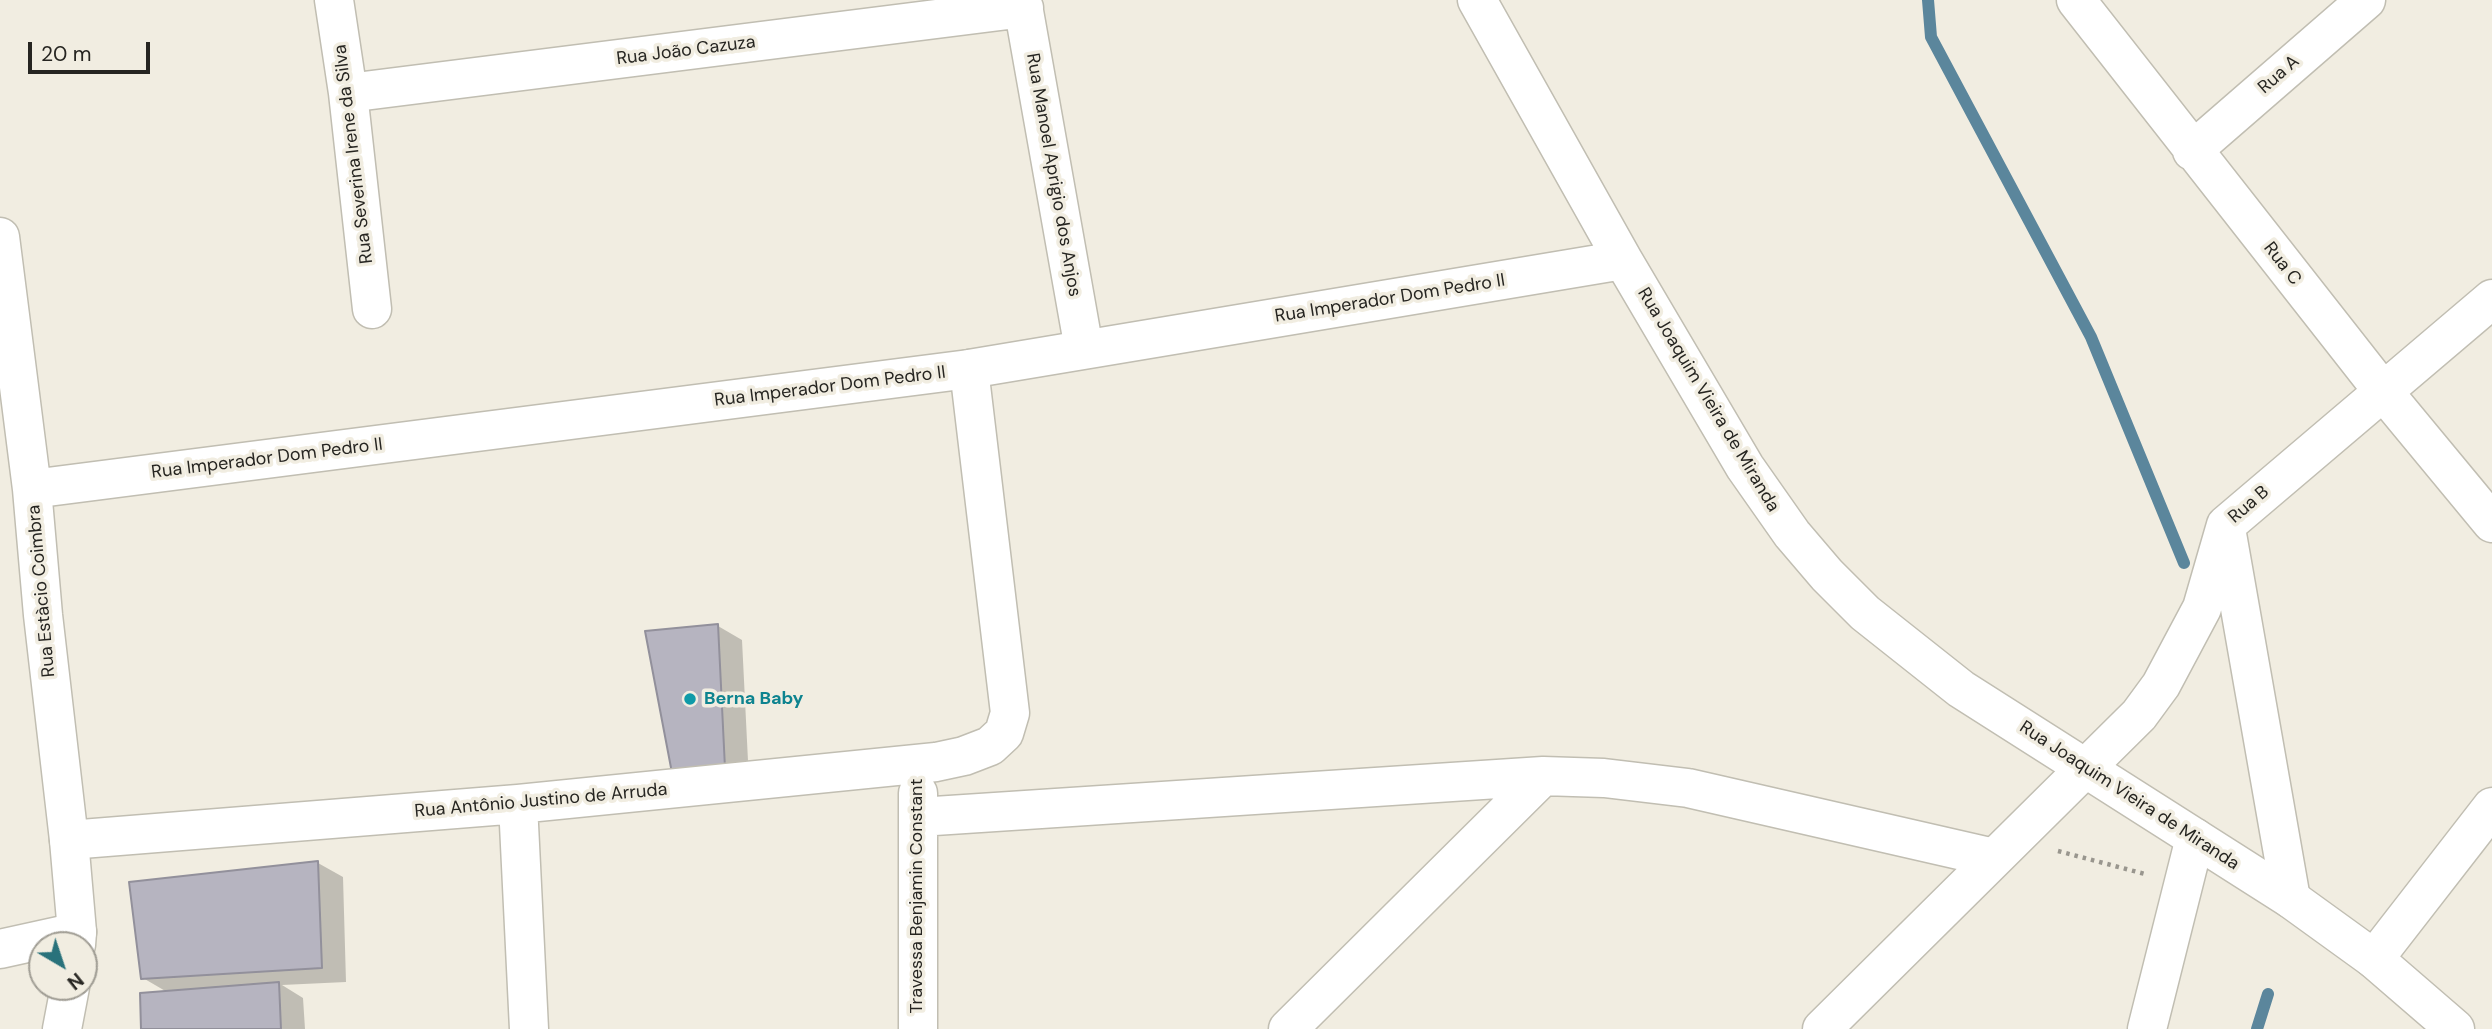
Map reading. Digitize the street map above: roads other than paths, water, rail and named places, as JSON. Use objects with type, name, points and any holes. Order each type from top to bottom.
[{"type":"street","name":"Rua Severina Irene da Silva","points":[[334,0],[348,93],[372,309]]},
{"type":"street","name":"Rua Joaquim Vieira de Miranda","points":[[1477,0],[1623,260],[1745,467],[1792,534],[1827,575],[1865,613],[1961,689],[2291,899],[2374,959],[2455,1029]]},
{"type":"street","name":"Rua C","points":[[2077,0],[2192,151],[2382,390],[2492,523]]},
{"type":"street","name":"Rua A","points":[[2192,151],[2366,0]]},
{"type":"street","name":"Rua João Cazuza","points":[[348,93],[1023,4]]},
{"type":"street","name":"Rua Manoel Aprigio dos Anjos","points":[[1023,4],[1084,349]]},
{"type":"street","name":"Rua Estàcio Coimbra","points":[[0,237],[33,489],[43,615],[69,840],[76,931]]},
{"type":"street","name":"Rua Imperador Dom Pedro II","points":[[33,489],[969,369],[1623,260]]},
{"type":"street","name":"Rua B","points":[[1822,1029],[2139,715],[2161,685],[2202,608],[2225,525],[2492,299]]},
{"type":"street","name":"Rua Antônio Justino de Arruda","points":[[69,840],[518,804],[916,763],[964,756],[990,746],[1004,733],[1010,713],[969,369]]},
{"type":"street","points":[[2225,525],[2291,899]]},
{"type":"street","name":"Travessa Benjamin Constant","points":[[916,763],[919,817],[918,1029]]},
{"type":"street","points":[[1288,1029],[1542,776]]},
{"type":"street","points":[[919,817],[1542,776],[1604,778],[1688,788],[1994,858]]},
{"type":"street","points":[[518,804],[529,1029]]},
{"type":"street","points":[[2374,959],[2492,807]]},
{"type":"street","points":[[2147,1029],[2194,838]]},
{"type":"street","points":[[0,949],[28,945]]},
{"type":"street","points":[[62,1029],[68,1001]]},
{"type":"waterway","points":[[1928,0],[1931,37],[2091,337],[2184,563]]},
{"type":"waterway","points":[[2257,1029],[2268,994]]},
{"type":"place","name":"Berna Baby","points":[[690,699]]}]
